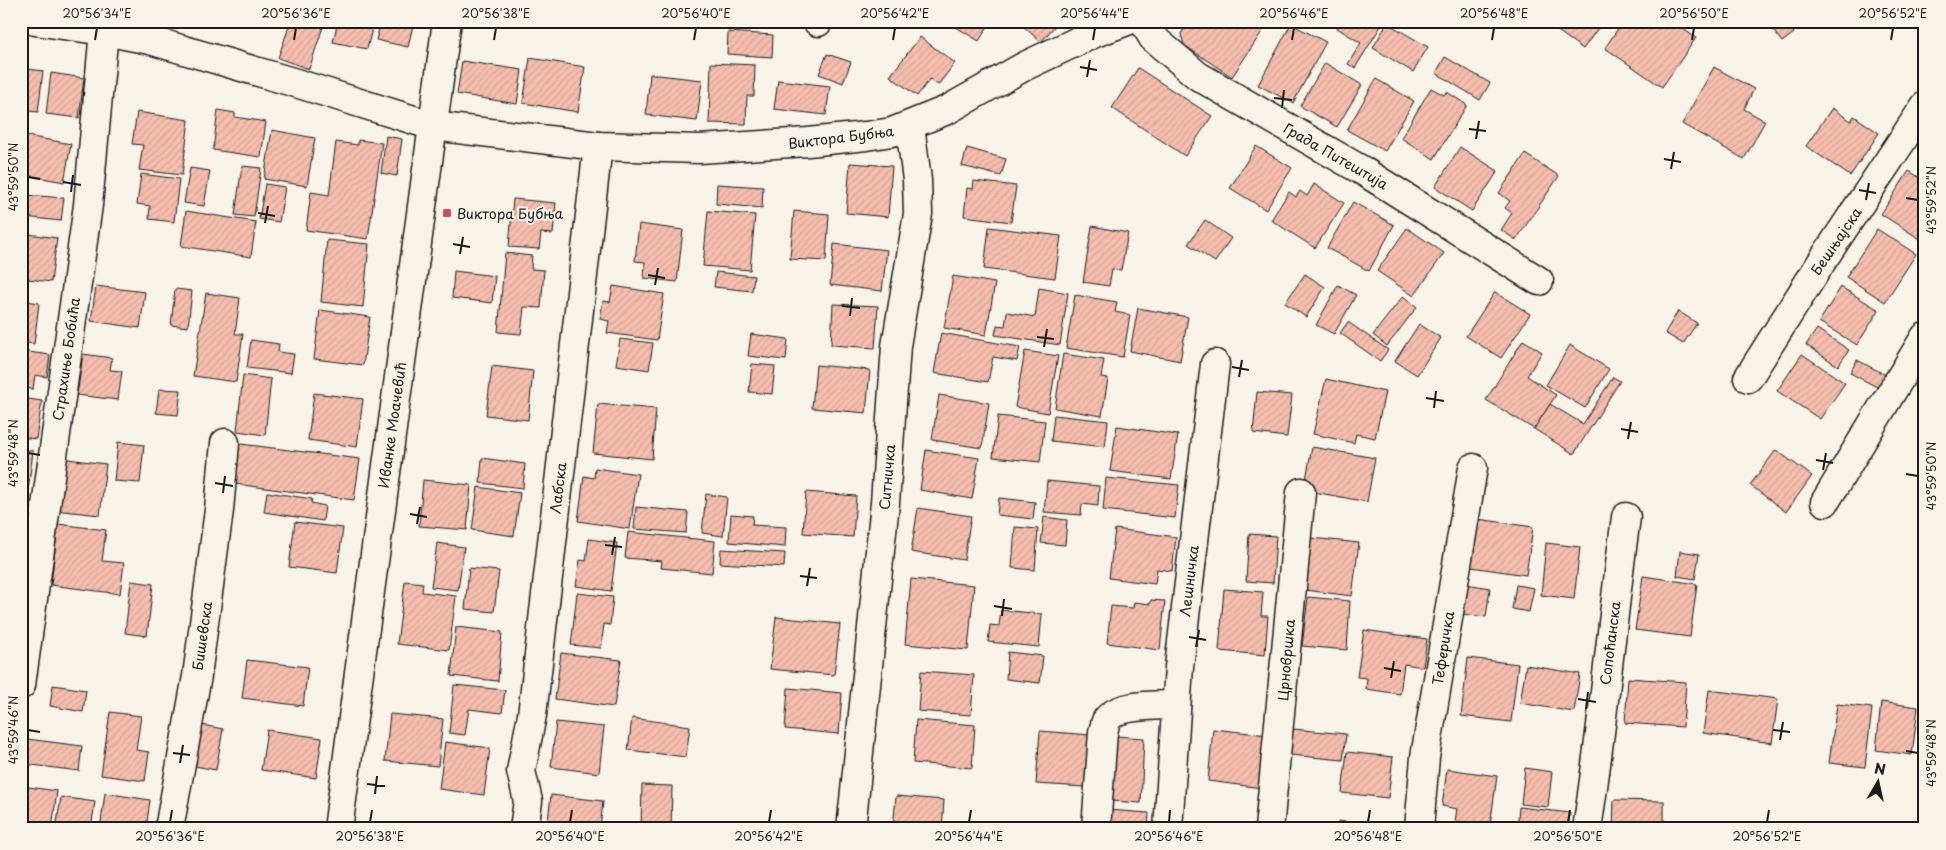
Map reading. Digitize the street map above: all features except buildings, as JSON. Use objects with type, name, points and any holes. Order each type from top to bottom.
[{"type":"street","name":"Виктора Бубња","points":[[35,21],[104,31],[158,43],[296,83],[433,126],[598,146],[699,149],[866,136],[892,132],[947,110],[1025,66],[1095,33],[1127,21]]},
{"type":"street","name":"Иванке Моачевић","points":[[338,829],[447,21]]},
{"type":"street","name":"Града Питештија","points":[[1143,21],[1153,38],[1198,76],[1363,171],[1539,281]]},
{"type":"street","name":"Страхиње Бобића","points":[[21,685],[88,205],[104,31]]},
{"type":"street","name":"Бешњајска","points":[[1748,378],[1826,255],[1925,106]]},
{"type":"street","name":"Ситничка","points":[[851,829],[885,503],[896,346],[918,214],[917,180],[910,126]]},
{"type":"street","name":"Лабска","points":[[524,829],[528,801],[524,790],[522,764],[532,715],[598,146]]},
{"type":"street","points":[[1825,502],[1925,337]]},
{"type":"street","name":"Лешничка","points":[[1168,829],[1179,667],[1215,364]]},
{"type":"street","name":"Бишевска","points":[[169,829],[197,676],[219,510],[225,443]]},
{"type":"street","name":"Теферичка","points":[[1419,829],[1425,756],[1473,468]]},
{"type":"street","name":"Црновршка","points":[[1269,829],[1301,492]]},
{"type":"street","name":"Сопоћанска","points":[[1587,829],[1598,759],[1611,632],[1626,517]]},
{"type":"street","points":[[1096,829],[1103,732],[1106,721],[1113,714],[1126,708],[1176,705]]},
{"type":"place","name":"Виктора Бубња","points":[[447,213]]}]
